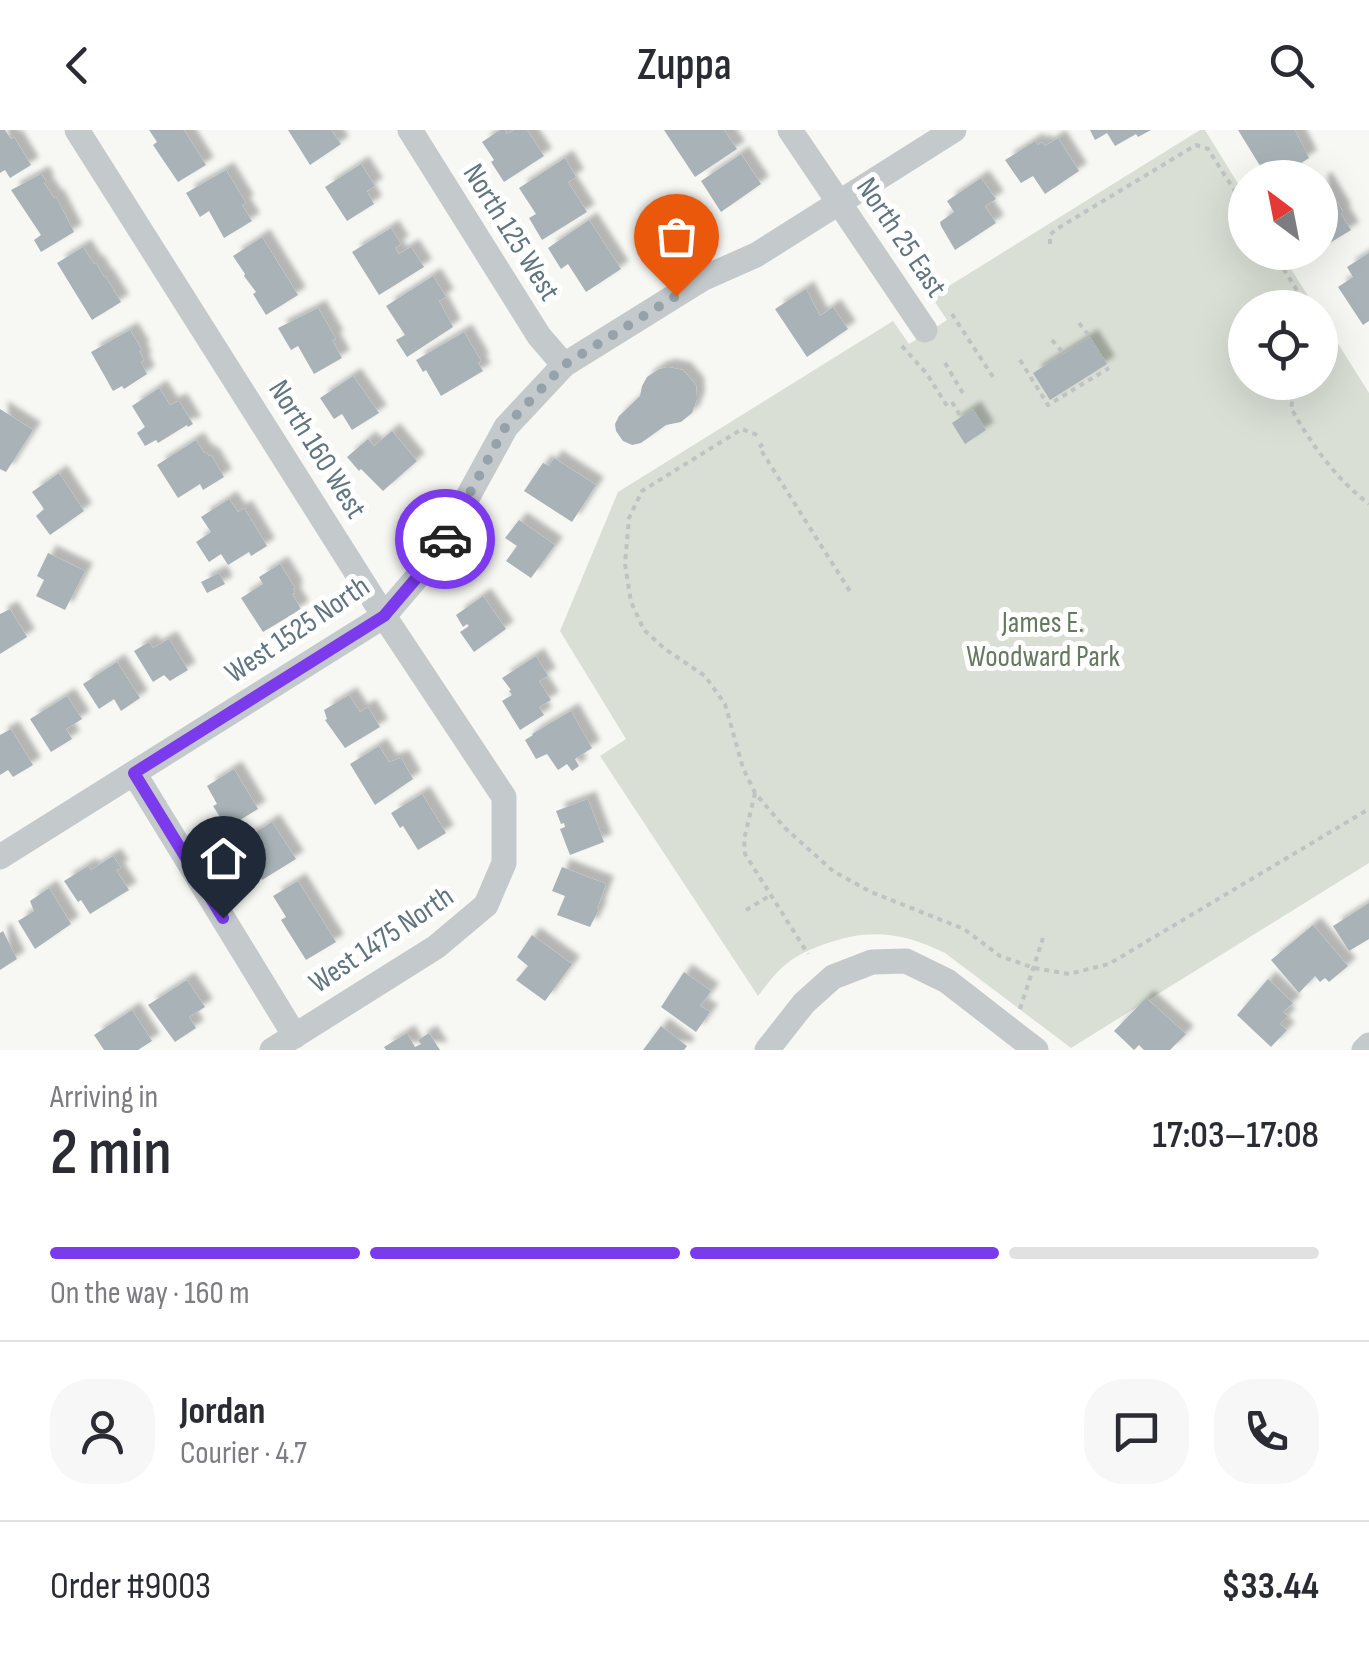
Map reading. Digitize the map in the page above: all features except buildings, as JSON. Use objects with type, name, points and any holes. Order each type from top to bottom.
[{"type":"street","name":"North 160 West","points":[[77,130],[384,616],[504,797],[504,862]]},
{"type":"street","name":"North 125 West","points":[[410,130],[538,336],[564,365]]},
{"type":"street","name":"North 25 East","points":[[790,130],[925,330]]},
{"type":"street","name":"West 1525 North","points":[[0,857],[384,616],[436,555],[506,426],[564,365],[704,278],[756,255],[954,130]]},
{"type":"street","points":[[134,773],[295,1036]]},
{"type":"street","name":"West 1475 North","points":[[272,1050],[436,947],[486,905],[504,862]]},
{"type":"street","points":[[767,1050],[804,1003],[833,978],[872,962],[906,961],[946,981],[1036,1050]]},
{"type":"path","points":[[1050,244],[1050,235],[1055,230],[1196,145],[1208,149],[1228,180]]},
{"type":"path","points":[[952,314],[992,377]]},
{"type":"path","points":[[1078,323],[1090,337]]},
{"type":"path","points":[[1052,340],[1064,354]]},
{"type":"path","points":[[902,346],[962,417]]},
{"type":"path","points":[[1020,360],[1048,405],[1109,368]]},
{"type":"path","points":[[945,363],[964,395]]},
{"type":"path","points":[[1292,400],[1290,408],[1308,438],[1369,504]]},
{"type":"path","points":[[757,436],[742,429],[642,491],[630,518],[625,564],[631,602],[644,630],[705,676],[724,704],[755,793],[833,871],[871,892],[964,929],[1000,956],[1034,968],[1070,974],[1109,964],[1369,810]]},
{"type":"path","points":[[763,444],[759,447],[851,593]]},
{"type":"path","points":[[755,793],[743,848],[808,954]]},
{"type":"path","points":[[746,910],[771,895]]},
{"type":"path","points":[[1019,1012],[1043,938]]},
{"type":"green space","name":"James E. Woodward Park","points":[[1205,130],[1228,167],[1228,270],[1292,270],[1304,290],[1228,290],[1228,400],[1338,400],[1338,344],[1369,393],[1369,863],[1071,1048],[945,953],[900,937],[871,934],[814,948],[784,966],[758,996],[600,756],[626,739],[560,631],[618,492],[893,321],[909,344],[947,320],[881,218],[885,218],[936,294]]},
{"type":"way so far","points":[[445,539],[506,426],[564,365],[676,296]]},
{"type":"route","points":[[223,918],[134,773],[384,616],[445,539]]}]
